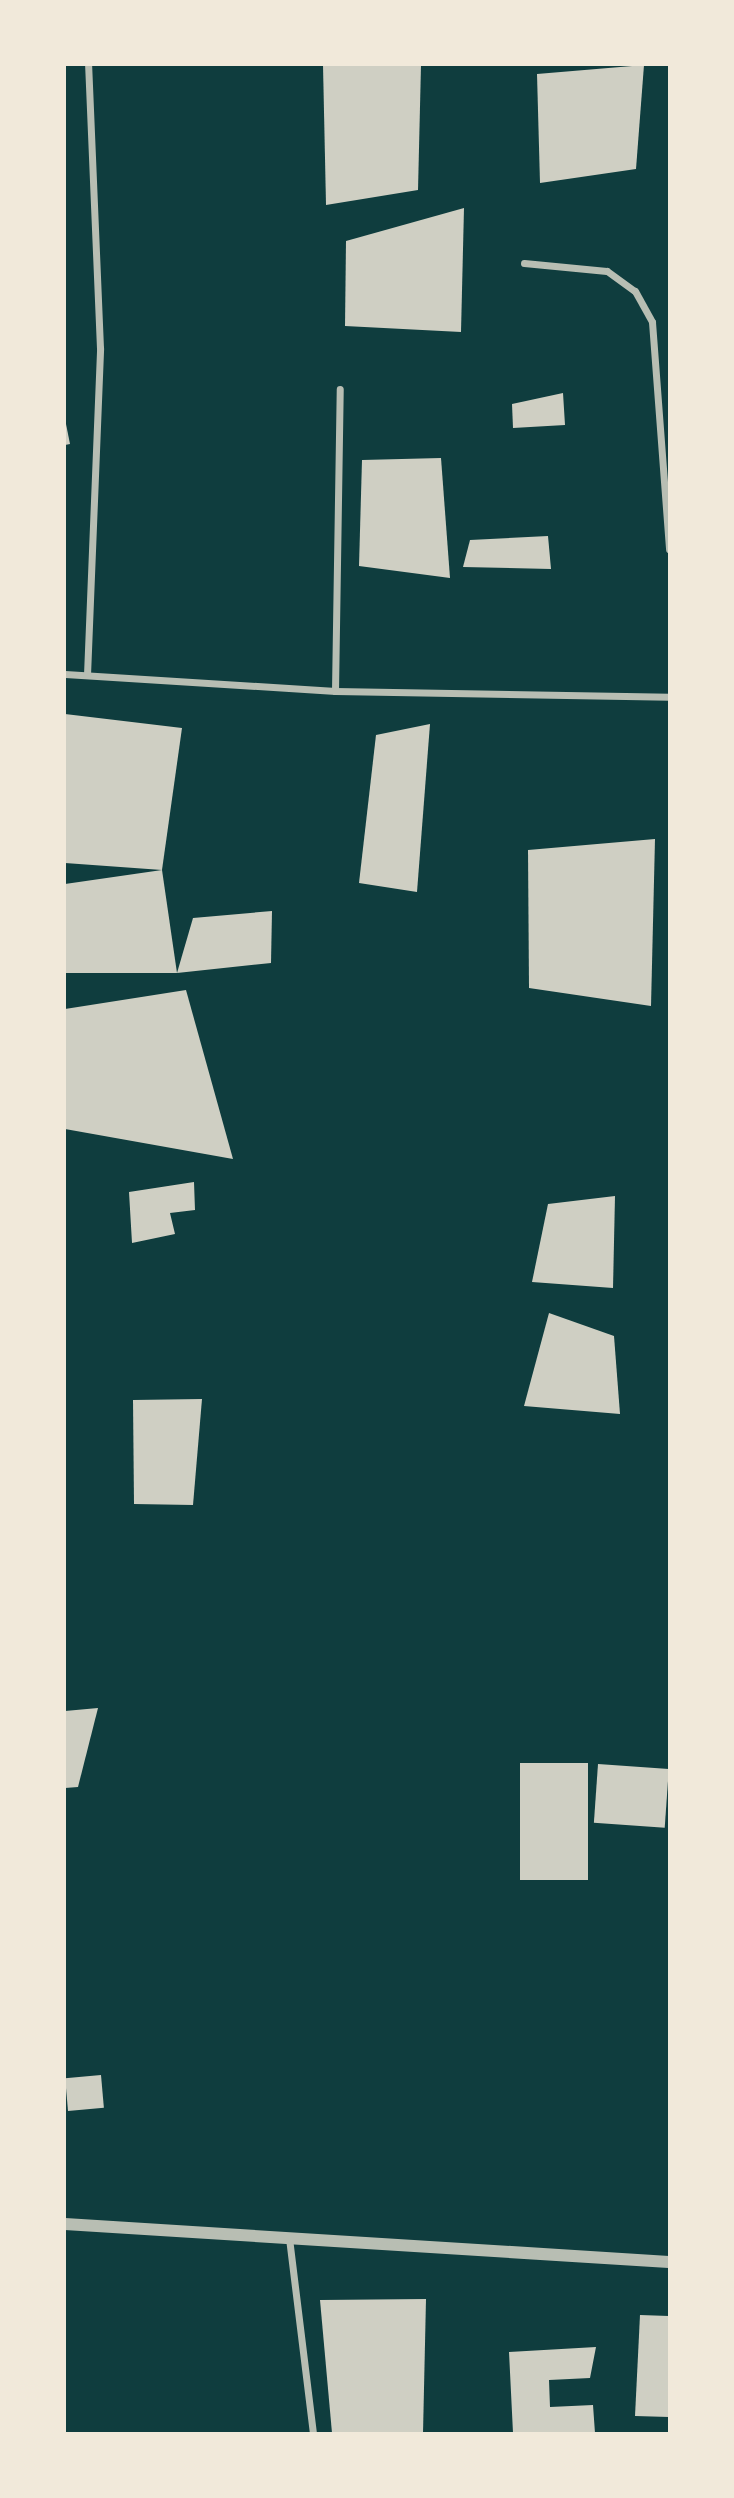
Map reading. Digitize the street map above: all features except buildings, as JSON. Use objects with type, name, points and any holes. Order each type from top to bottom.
[{"type":"street","points":[[87,675],[100,348],[88,65]]},
{"type":"street","points":[[524,263],[607,271],[635,290],[652,322],[669,548]]},
{"type":"street","points":[[335,691],[340,389]]},
{"type":"street","points":[[65,674],[335,691],[669,697]]},
{"type":"street","points":[[65,2224],[669,2262]]},
{"type":"street","points":[[289,2238],[313,2433]]}]
